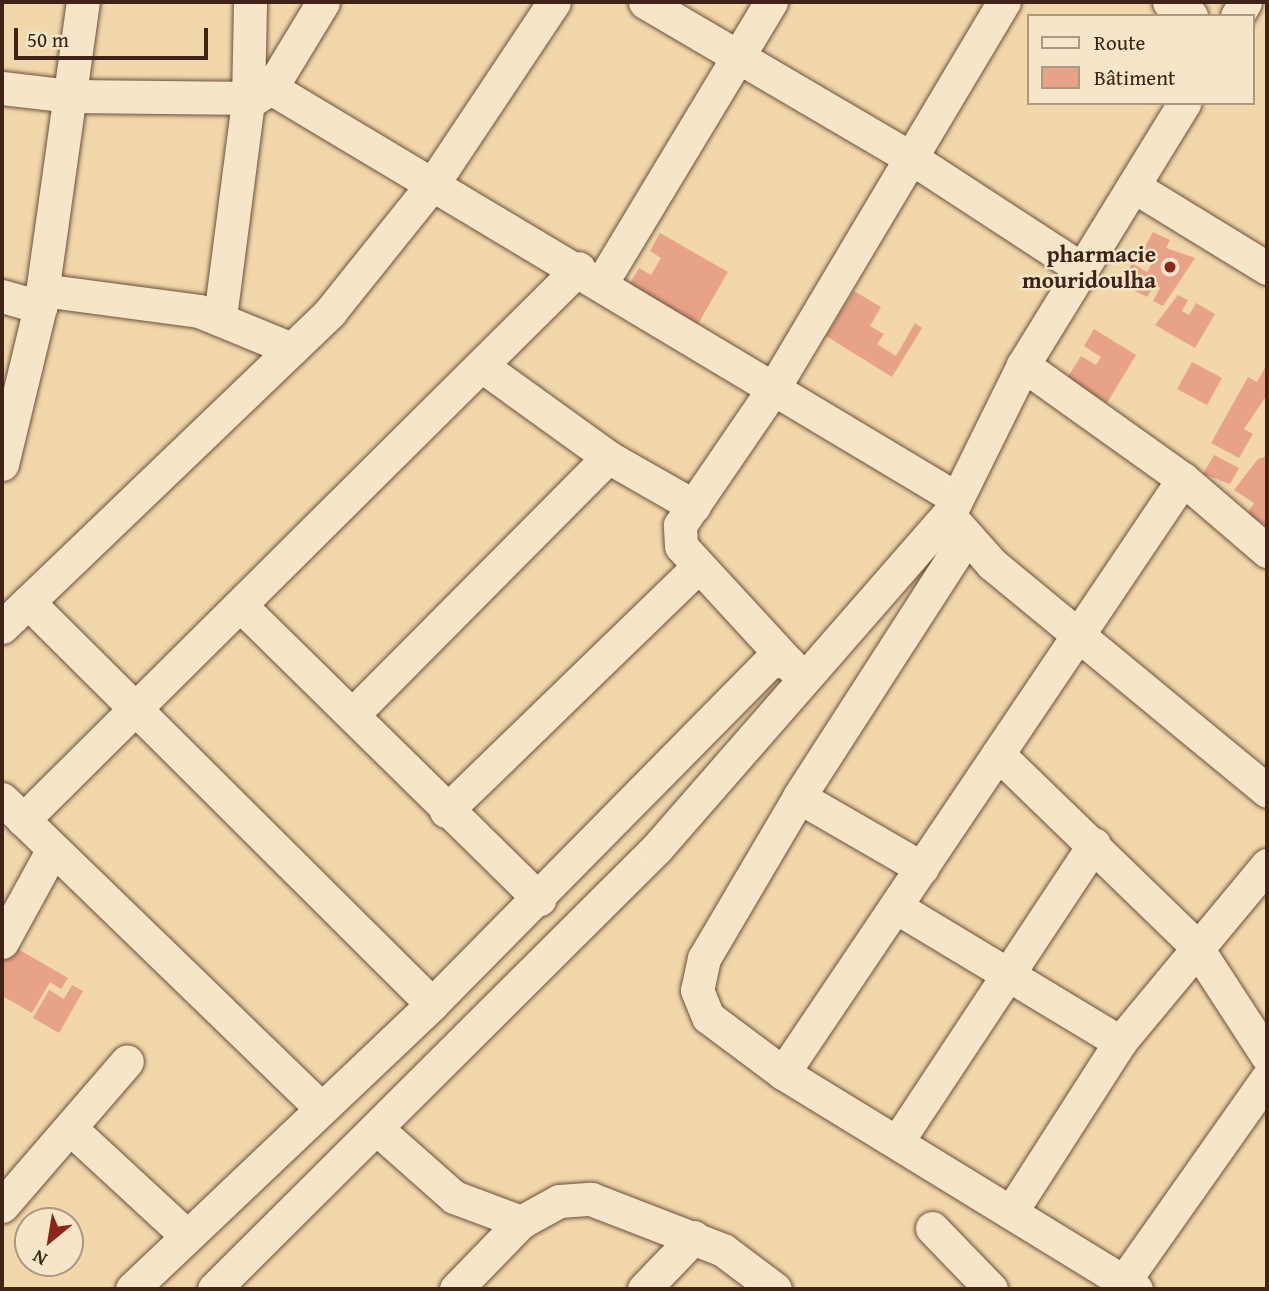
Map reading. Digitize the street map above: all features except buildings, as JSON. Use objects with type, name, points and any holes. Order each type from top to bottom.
[{"type":"street","points":[[2,458],[41,299],[83,2]]},
{"type":"street","points":[[220,317],[260,94],[250,2]]},
{"type":"street","points":[[260,94],[323,2]]},
{"type":"street","points":[[2,627],[330,312],[434,182],[554,2]]},
{"type":"street","points":[[645,2],[913,159],[1083,269]]},
{"type":"street","points":[[321,1108],[12,809],[138,712],[482,366],[590,275],[771,2]]},
{"type":"street","points":[[796,671],[698,567],[678,537],[694,506],[773,389],[913,159],[1004,2]]},
{"type":"street","points":[[1169,2],[1188,14]]},
{"type":"street","points":[[2,88],[70,96],[260,94],[434,182],[773,389],[957,516],[1084,634],[1267,791]]},
{"type":"street","points":[[1183,105],[1023,365],[957,516],[799,797],[704,958],[697,990],[708,1017],[783,1073],[1130,1285],[1267,1078]]},
{"type":"street","points":[[1133,186],[1267,268]]},
{"type":"street","points":[[2,296],[220,317],[291,349]]},
{"type":"street","points":[[1023,365],[1183,479],[1267,551]]},
{"type":"street","points":[[482,366],[608,457],[694,506]]},
{"type":"street","points":[[353,714],[608,457]]},
{"type":"street","points":[[783,1073],[998,754],[1084,634],[1183,479]]},
{"type":"street","points":[[214,1289],[657,848],[796,671],[957,516]]},
{"type":"street","points":[[446,811],[698,567]]},
{"type":"street","points":[[28,602],[432,1004]]},
{"type":"street","points":[[243,607],[353,714],[446,811],[539,899]]},
{"type":"street","points":[[132,1289],[185,1234],[432,1004],[539,899],[771,660],[796,671]]},
{"type":"street","points":[[998,754],[1094,844],[1195,945],[1267,1056]]},
{"type":"street","points":[[799,797],[922,868]]},
{"type":"street","points":[[897,1142],[1094,844]]},
{"type":"street","points":[[2,942],[53,849]]},
{"type":"street","points":[[1011,1212],[1120,1042],[1195,945],[1267,864]]},
{"type":"street","points":[[897,907],[1120,1042]]},
{"type":"street","points":[[2,1206],[127,1061]]},
{"type":"street","points":[[70,1128],[185,1234]]},
{"type":"street","points":[[376,1128],[454,1197],[480,1212],[521,1222]]},
{"type":"street","points":[[456,1289],[521,1222],[559,1201],[592,1199],[694,1237],[753,1266],[775,1289]]},
{"type":"street","points":[[932,1228],[991,1289]]},
{"type":"street","points":[[644,1289],[694,1237]]},
{"type":"place","name":"pharmacie mouridoulha","points":[[1170,267]]}]
